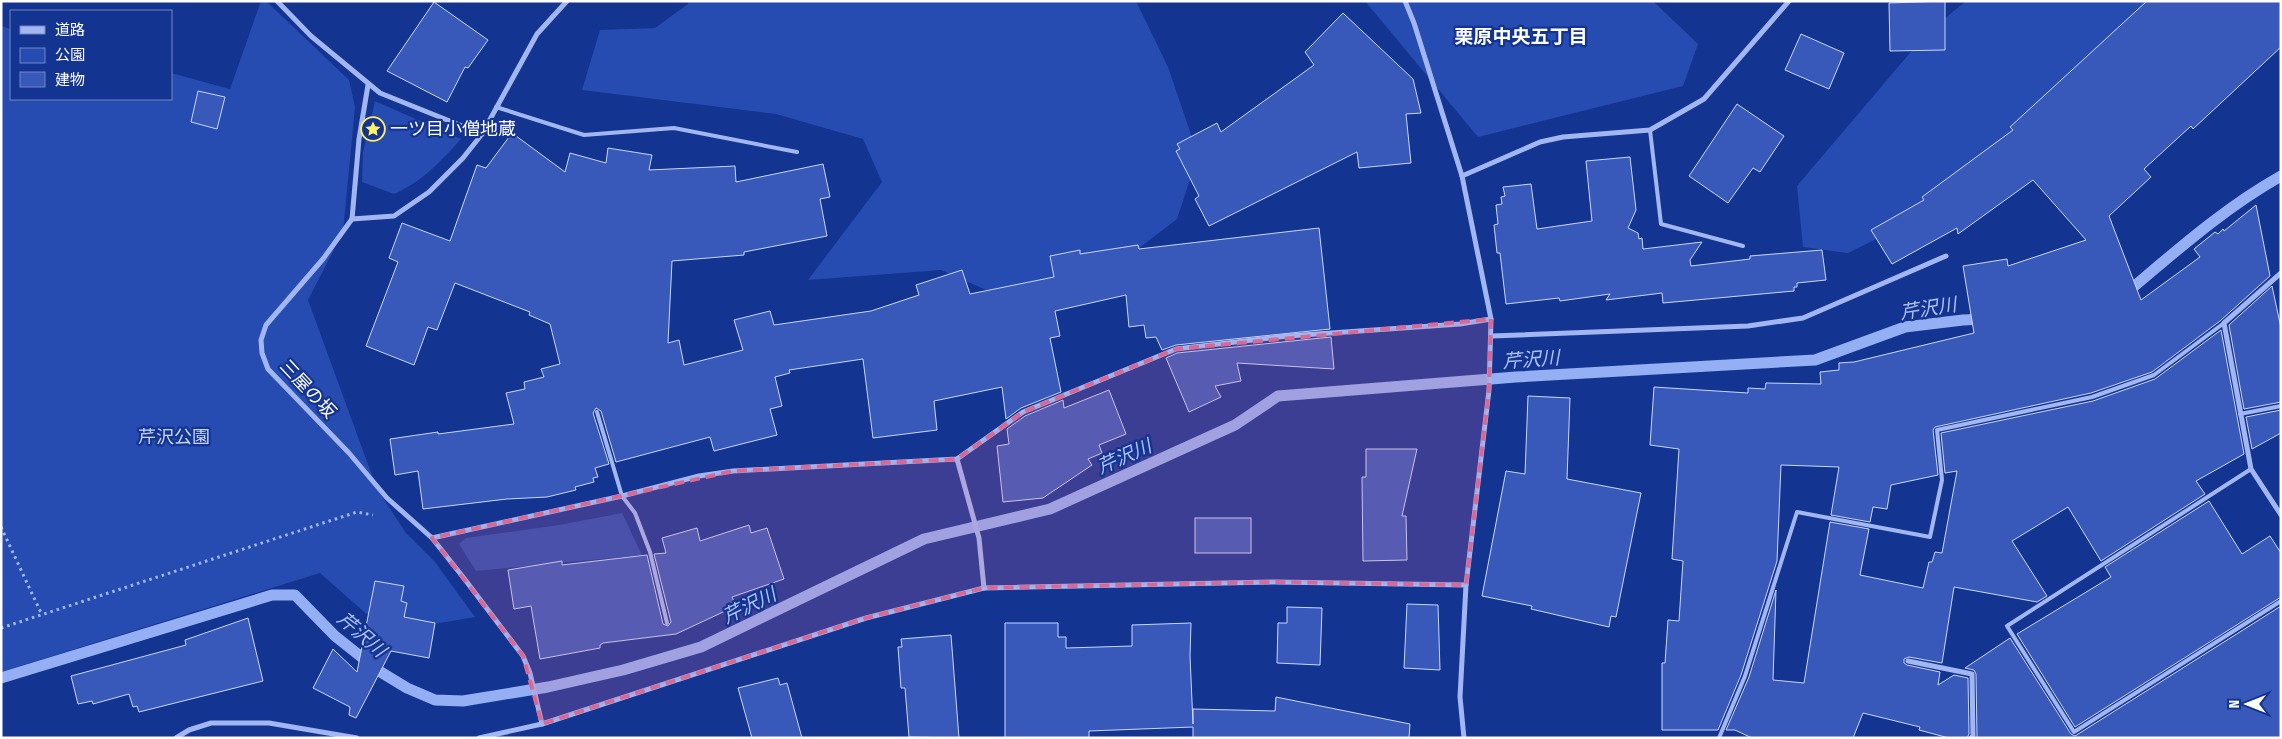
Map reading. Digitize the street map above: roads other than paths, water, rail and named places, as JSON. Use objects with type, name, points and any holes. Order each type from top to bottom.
[{"type":"street","points":[[276,1],[311,36],[368,85],[380,92],[482,134]]},
{"type":"street","points":[[368,85],[358,148],[352,219],[394,216],[429,192],[463,158],[482,134],[537,34],[567,1]]},
{"type":"street","points":[[1405,1],[1414,23],[1462,176],[1491,319],[1489,390],[1466,585],[1460,697],[1464,738]]},
{"type":"street","points":[[1462,176],[1540,142],[1563,137],[1650,130],[1704,99],[1789,1]]},
{"type":"street","name":"三屋の坂","points":[[352,219],[323,259],[266,325],[261,340],[262,353],[268,369],[349,453],[388,498],[432,538],[522,656],[530,673],[542,724]]},
{"type":"street","points":[[1492,336],[1748,326],[1803,318],[1946,256]]},
{"type":"street","points":[[2281,273],[2224,323],[2251,469],[2281,515]]},
{"type":"street","points":[[432,538],[622,496],[699,476],[733,470],[957,459],[1022,412],[1176,349],[1288,336],[1460,324],[1491,319]]},
{"type":"street","points":[[957,459],[979,538],[984,588]]},
{"type":"street","points":[[479,738],[542,724],[866,618],[984,588],[1276,582],[1466,585]]},
{"type":"street","points":[[1908,661],[1972,674],[1973,736],[1971,738]]},
{"type":"street","points":[[176,738],[189,730],[211,723],[269,723],[356,738]]},
{"type":"lane","points":[[496,107],[584,135],[674,128],[797,152]]},
{"type":"lane","points":[[1650,130],[1661,224],[1743,246]]},
{"type":"lane","points":[[1719,738],[1745,676],[1797,512],[1930,537],[1942,480],[1937,430],[2092,397],[2154,375],[2224,323]]},
{"type":"lane","points":[[2240,414],[2281,406]]},
{"type":"lane","points":[[597,412],[622,496],[635,513],[650,552],[667,623]]},
{"type":"lane","points":[[2251,469],[2007,626],[2074,732],[2281,602]]},
{"type":"waterway","name":"芹沢川","points":[[2125,294],[2220,216],[2281,176]]},
{"type":"waterway","name":"芹沢川","points":[[1,678],[272,595],[295,595],[335,636],[379,671],[407,688],[435,700],[463,701],[548,687],[623,670],[701,647],[924,539],[1050,509],[1235,425],[1278,396],[1516,377],[1815,360],[1905,327],[1986,319]]},
{"type":"place","name":"一ツ目小僧地蔵","points":[[373,129]]},
{"type":"district","name":"栗原中央五丁目","points":[[1521,36]]},
{"type":"park label","name":"芹沢公園","points":[[174,437]]}]
